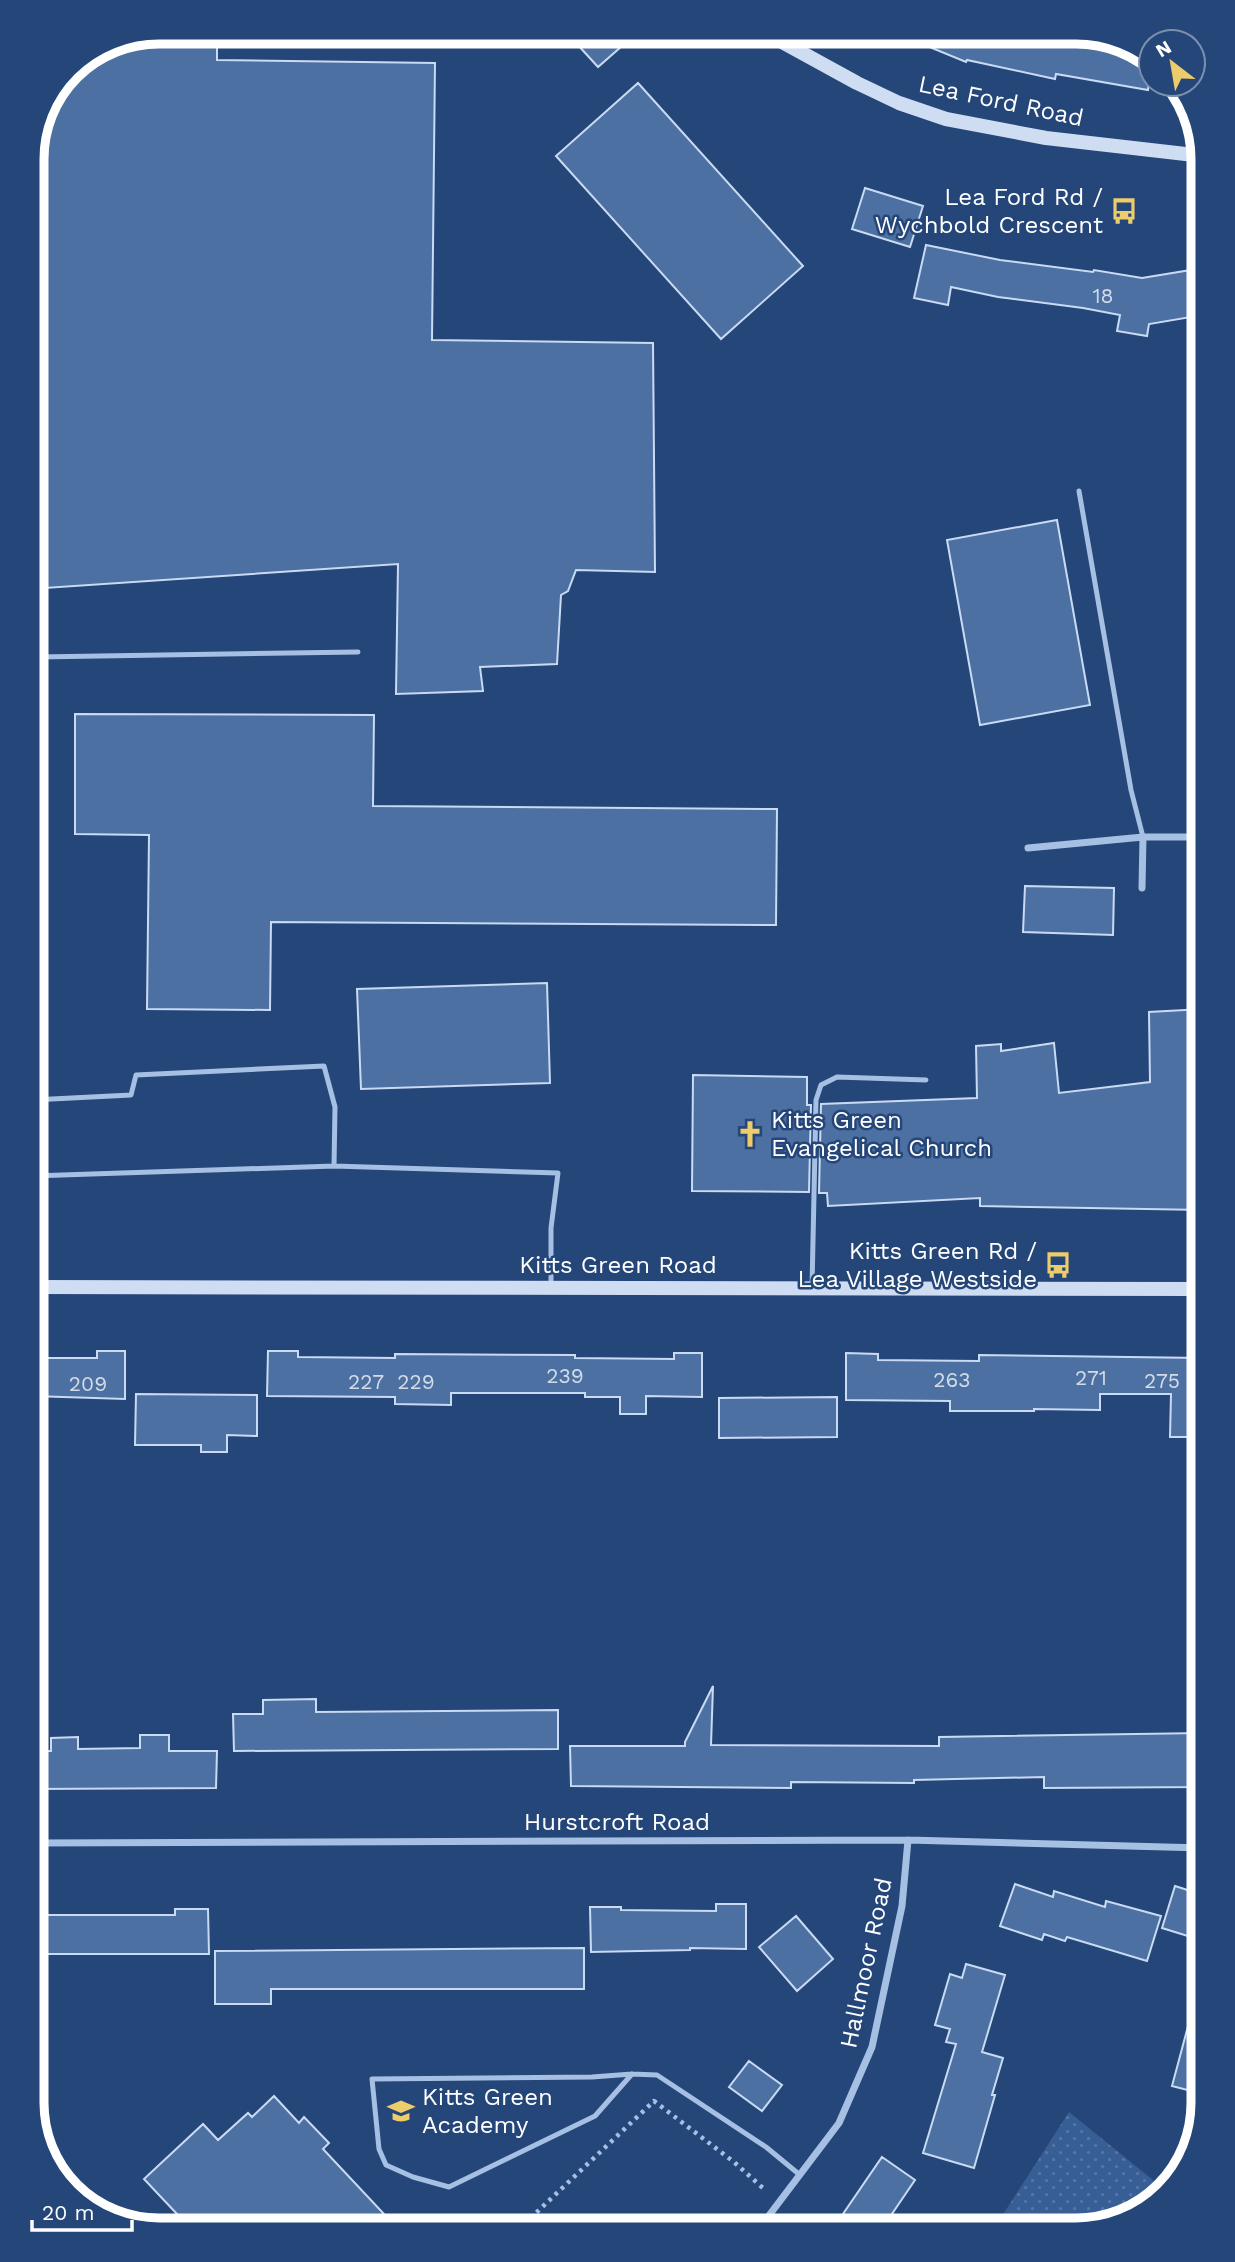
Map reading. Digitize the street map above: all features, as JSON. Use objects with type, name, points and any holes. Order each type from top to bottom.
[{"type":"street","name":"Lea Ford Road","points":[[786,44],[899,103],[946,118],[1046,138],[1191,155]]},
{"type":"street","points":[[1028,848],[1143,837],[1191,837]]},
{"type":"street","points":[[1142,888],[1143,837]]},
{"type":"street","name":"Kitts Green Road","points":[[44,1287],[1191,1289]]},
{"type":"street","name":"Hurstcroft Road","points":[[44,1843],[908,1840],[1191,1848]]},
{"type":"street","name":"Hallmoor Road","points":[[768,2218],[839,2123],[872,2047],[902,1906],[908,1840]]},
{"type":"lane","points":[[1079,491],[1131,790],[1143,837]]},
{"type":"lane","points":[[44,657],[358,652]]},
{"type":"lane","points":[[44,1099],[131,1095],[136,1074],[324,1066],[335,1107],[334,1166]]},
{"type":"lane","points":[[812,1288],[816,1100],[821,1084],[837,1077],[926,1080]]},
{"type":"lane","points":[[44,1176],[334,1166],[558,1173],[551,1228],[551,1288]]},
{"type":"lane","points":[[632,2074],[595,2116],[449,2187],[413,2177],[386,2165],[379,2149],[372,2079],[592,2077],[632,2074],[657,2075],[766,2147],[800,2175]]},
{"type":"path","points":[[531,2218],[654,2101],[734,2162],[780,2203]]},
{"type":"shaded area","points":[[1069,2112],[1158,2184],[1140,2199],[1120,2210],[1099,2216],[1001,2218]]},
{"type":"building","points":[[158,44],[217,44],[217,60],[435,63],[432,340],[653,343],[655,572],[576,570],[568,591],[561,595],[557,664],[480,667],[483,691],[396,694],[398,564],[45,588],[46,140],[56,108],[67,89],[83,72],[115,52]]},
{"type":"building","points":[[577,44],[624,44],[598,67]]},
{"type":"building","points":[[922,44],[1099,46],[1137,61],[1137,88],[1056,74],[1055,79],[967,60],[966,62]]},
{"type":"building","points":[[638,83],[803,266],[721,339],[556,156]]},
{"type":"building","points":[[865,188],[923,206],[910,247],[852,229]]},
{"type":"building","points":[[926,245],[1000,260],[1142,278],[1191,270],[1191,317],[1149,324],[1147,336],[1117,331],[1120,315],[1083,308],[998,297],[951,287],[948,305],[914,298]]},
{"type":"building","points":[[1057,520],[1090,705],[980,725],[947,540]]},
{"type":"building","points":[[75,714],[374,715],[373,806],[777,809],[776,925],[271,922],[270,1010],[147,1009],[149,835],[75,834]]},
{"type":"building","points":[[1025,886],[1114,888],[1113,935],[1023,932]]},
{"type":"building","points":[[547,983],[550,1083],[361,1089],[357,989]]},
{"type":"building","points":[[1191,1010],[1191,1210],[980,1206],[980,1198],[828,1206],[827,1193],[819,1193],[821,1104],[977,1098],[976,1046],[1001,1044],[1001,1051],[1054,1043],[1059,1093],[1150,1082],[1149,1012]]},
{"type":"building","name":"Kitts Green Evangelical Church","points":[[693,1075],[807,1077],[807,1105],[811,1105],[809,1192],[692,1191]]},
{"type":"building","points":[[97,1351],[125,1351],[125,1399],[44,1396],[44,1358],[97,1358]]},
{"type":"building","points":[[268,1351],[298,1351],[298,1357],[395,1358],[395,1354],[575,1355],[575,1358],[674,1359],[674,1353],[702,1353],[702,1397],[646,1396],[646,1414],[620,1414],[620,1397],[585,1397],[585,1393],[451,1393],[451,1405],[395,1404],[395,1397],[267,1396]]},
{"type":"building","points":[[846,1353],[878,1354],[878,1360],[979,1361],[979,1355],[1191,1358],[1191,1437],[1170,1437],[1171,1394],[1100,1394],[1100,1410],[950,1411],[950,1401],[846,1400]]},
{"type":"building","points":[[136,1394],[257,1395],[257,1436],[227,1435],[227,1452],[201,1452],[201,1445],[135,1445]]},
{"type":"building","points":[[837,1397],[837,1437],[719,1438],[719,1398]]},
{"type":"building","points":[[713,1686],[711,1745],[939,1746],[939,1737],[1191,1733],[1191,1787],[1044,1788],[1044,1777],[914,1780],[914,1783],[791,1782],[791,1788],[571,1786],[570,1746],[685,1746]]},
{"type":"building","points":[[316,1699],[316,1712],[558,1710],[558,1749],[234,1751],[233,1714],[263,1714],[263,1700]]},
{"type":"building","points":[[140,1735],[169,1735],[169,1751],[217,1751],[216,1788],[44,1789],[44,1751],[51,1751],[51,1738],[78,1737],[78,1749],[140,1748]]},
{"type":"building","points":[[1015,1884],[1053,1897],[1054,1891],[1105,1907],[1106,1901],[1161,1916],[1147,1961],[1067,1937],[1065,1941],[1044,1934],[1042,1940],[1000,1926]]},
{"type":"building","points":[[1175,1886],[1191,1891],[1191,1937],[1162,1928]]},
{"type":"building","points":[[716,1904],[746,1904],[746,1949],[591,1952],[590,1907],[716,1911]]},
{"type":"building","points":[[175,1909],[208,1909],[209,1954],[44,1954],[44,1915],[175,1915]]},
{"type":"building","points":[[796,1916],[833,1959],[797,1991],[759,1947]]},
{"type":"building","points":[[584,1948],[584,1989],[271,1989],[271,2004],[215,2004],[215,1951]]},
{"type":"building","points":[[966,1964],[1005,1975],[982,2052],[1003,2058],[974,2168],[923,2153],[956,2044],[946,2042],[950,2029],[935,2025],[950,1974],[962,1978]]},
{"type":"building","points":[[1191,2015],[1191,2091],[1172,2086]]},
{"type":"building","points":[[749,2061],[782,2085],[762,2111],[729,2087]]},
{"type":"building","points":[[274,2096],[299,2123],[304,2117],[329,2143],[323,2149],[388,2218],[181,2218],[144,2179],[203,2124],[218,2140],[248,2113],[252,2117]]},
{"type":"building","points":[[882,2157],[915,2180],[889,2218],[840,2218]]},
{"type":"place","name":"Lea Ford Rd / Wychbold Crescent","points":[[1124,211]]},
{"type":"place","name":"Kitts Green Evangelical Church","points":[[750,1134]]},
{"type":"place","name":"Kitts Green Rd / Lea Village Westside","points":[[1058,1265]]},
{"type":"place","name":"Kitts Green Academy","points":[[401,2111]]}]
